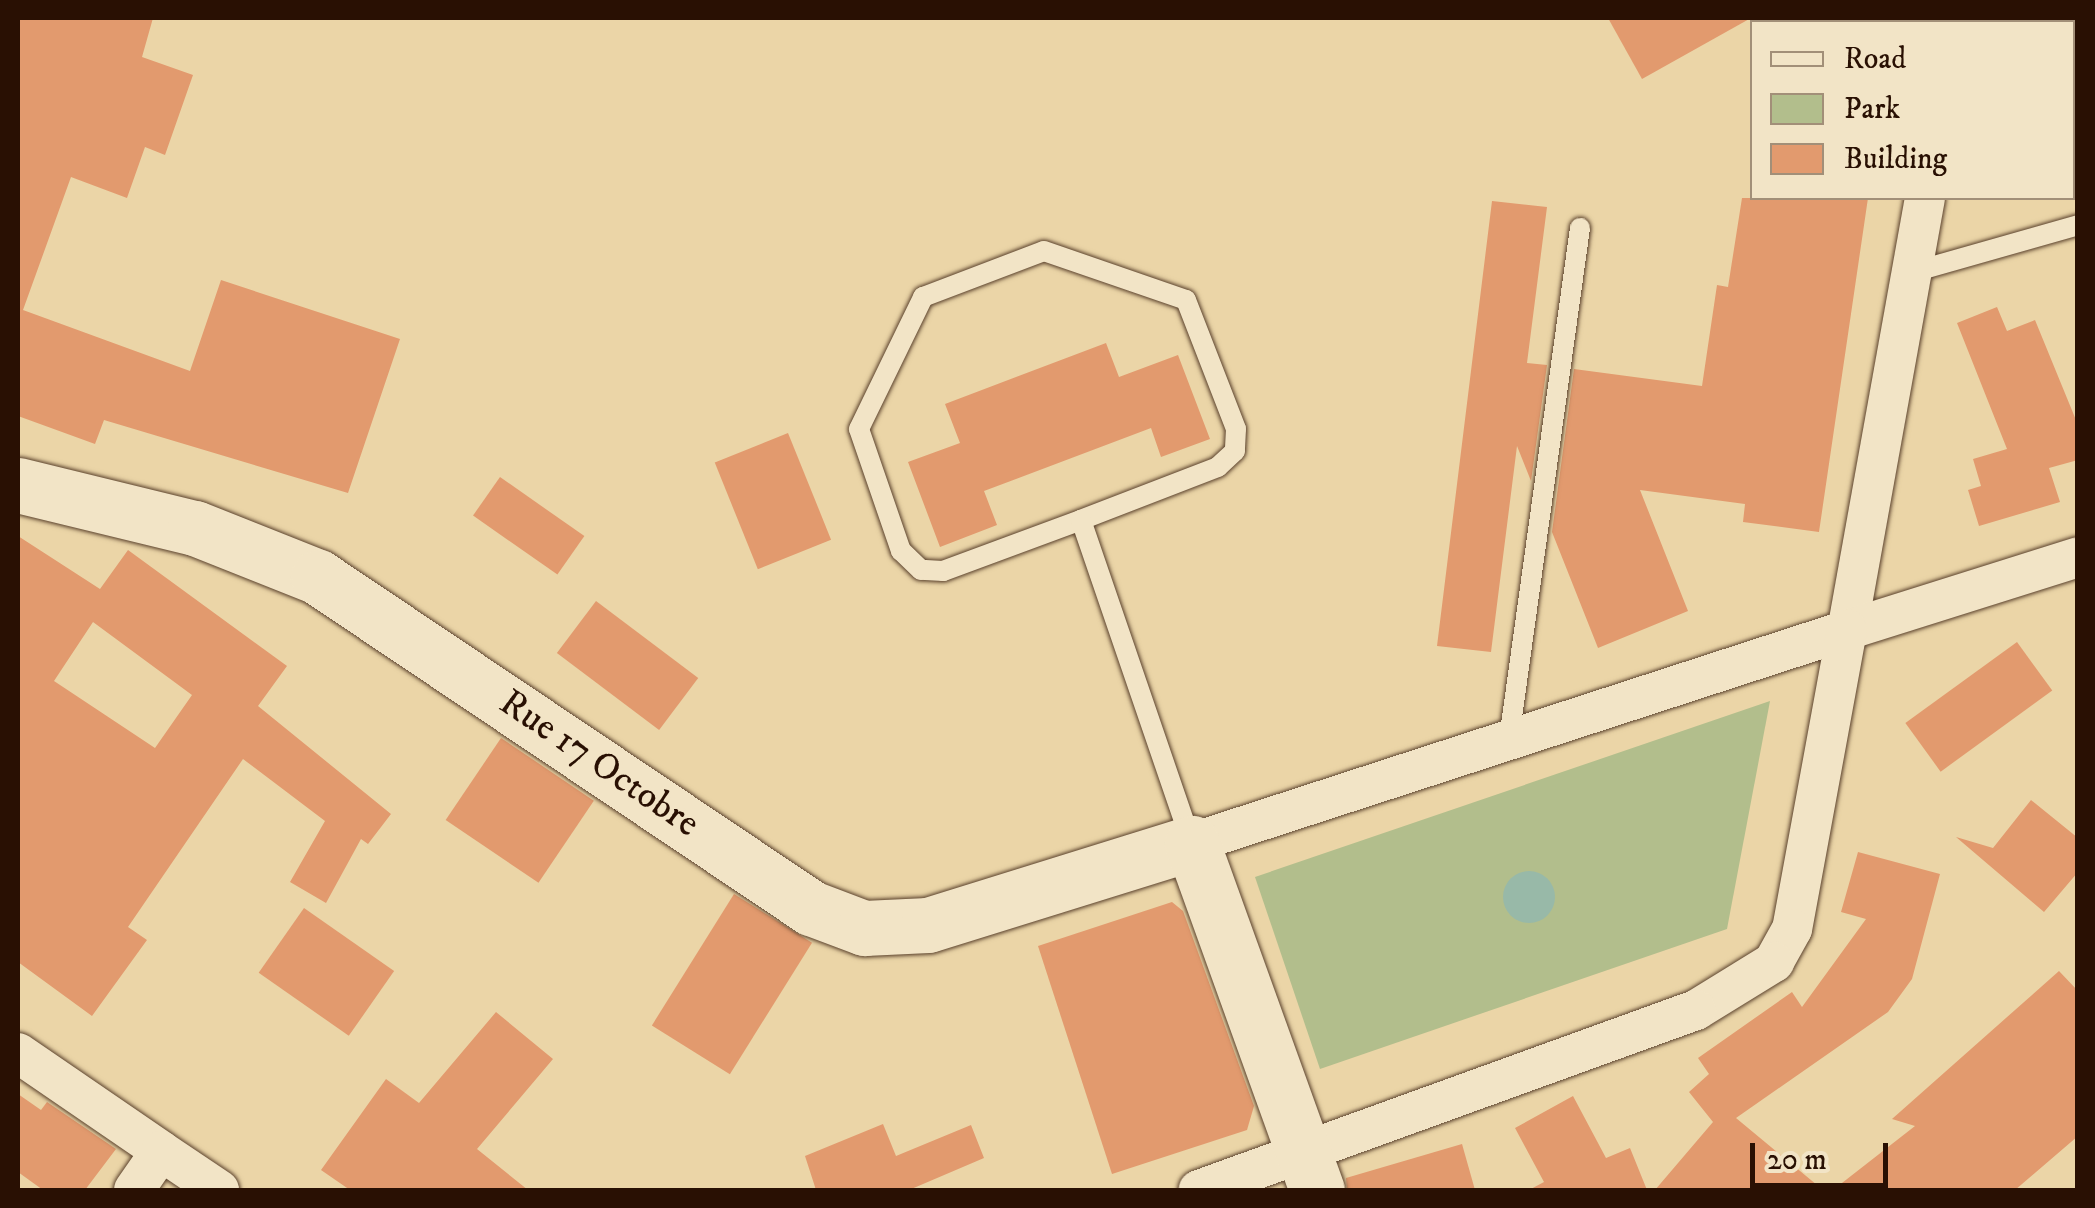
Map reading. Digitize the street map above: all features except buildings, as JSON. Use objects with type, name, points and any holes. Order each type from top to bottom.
[{"type":"street","points":[[1199,1190],[1310,1172],[1696,1010],[1774,962],[1792,929],[1908,274],[1925,200]]},
{"type":"street","name":"Rue 17 Octobre","points":[[18,485],[194,528],[318,577],[811,908],[864,928],[928,925],[1192,842]]},
{"type":"street","points":[[1310,1172],[1192,842],[2078,558]]},
{"type":"street","points":[[18,1054],[219,1190]]},
{"type":"street","points":[[134,1190],[161,1151]]},
{"type":"lane","points":[[1908,274],[2078,225]]},
{"type":"lane","points":[[1509,739],[1580,228]]},
{"type":"lane","points":[[1044,252],[1186,300],[1236,430],[1234,451],[1218,467],[1081,520],[942,571],[921,570],[902,551],[858,429],[924,297],[1044,252]]},
{"type":"lane","points":[[1081,520],[1192,842]]},
{"type":"green space","points":[[1770,701],[1727,929],[1320,1069],[1255,877]]},
{"type":"shaded area","points":[[1529,871],[1548,878],[1555,897],[1548,916],[1529,923],[1510,916],[1503,897],[1510,878]]}]
